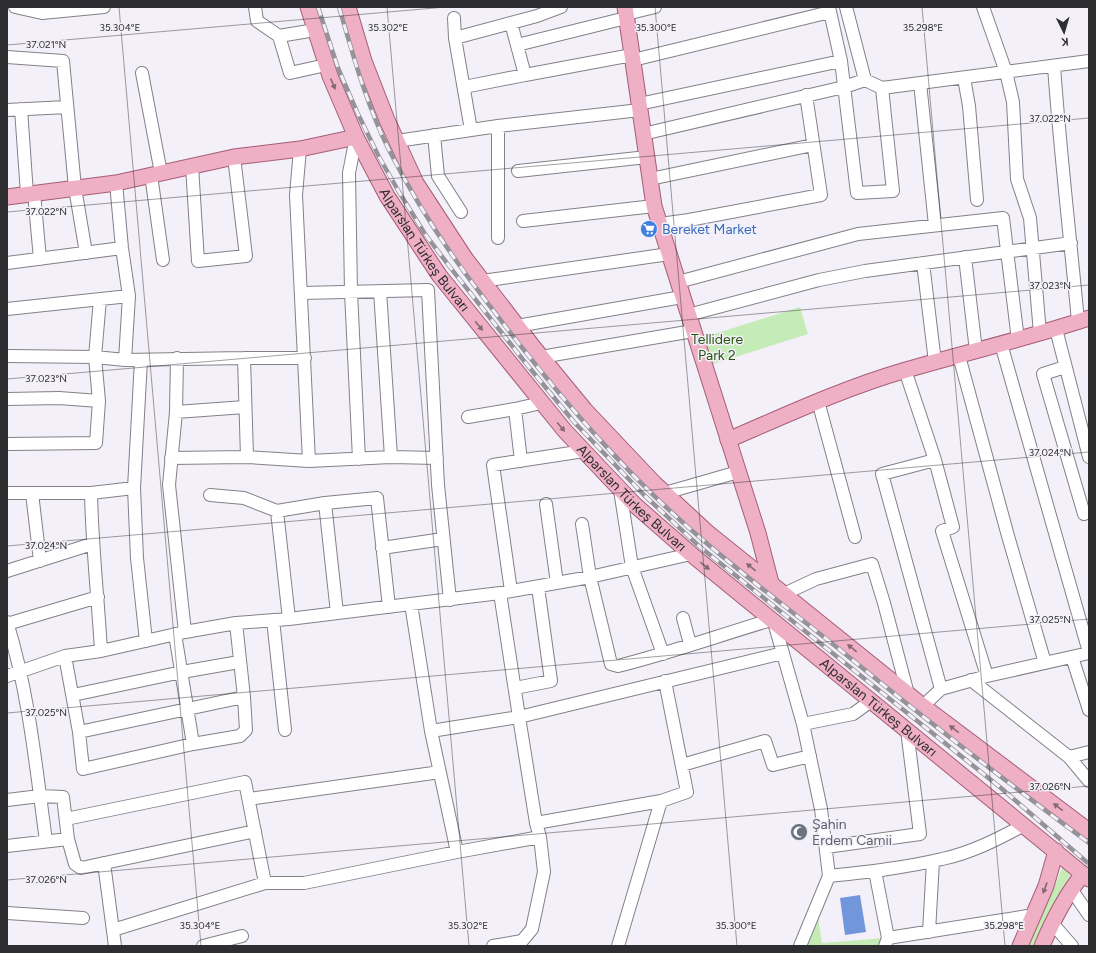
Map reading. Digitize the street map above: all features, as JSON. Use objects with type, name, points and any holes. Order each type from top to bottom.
[{"type":"main road","name":"Alparslan Türkeş Bulvarı","points":[[308,7],[326,65],[356,137],[387,196],[443,280],[565,431],[635,505],[691,554],[1086,876]]},
{"type":"main road","name":"Alparslan Türkeş Bulvarı","points":[[348,7],[364,61],[387,120],[416,183],[464,258],[541,357],[585,410],[665,493],[707,532],[908,694],[1089,831]]},
{"type":"main road","points":[[626,13],[654,206],[758,533],[771,583]]},
{"type":"main road","points":[[7,197],[116,182],[234,157],[300,149],[356,137]]},
{"type":"main road","points":[[728,440],[818,401],[905,370],[1018,340],[1084,320]]},
{"type":"main road","points":[[1020,946],[1046,886],[1056,851]]},
{"type":"main road","points":[[1042,946],[1052,923],[1071,889],[1086,876]]},
{"type":"street","points":[[15,7],[42,13],[103,7]]},
{"type":"street","points":[[254,7],[257,21],[279,36],[290,73],[326,65]]},
{"type":"street","points":[[456,38],[537,16],[561,7]]},
{"type":"street","points":[[517,45],[626,13],[655,7]]},
{"type":"street","points":[[846,7],[865,80]]},
{"type":"street","points":[[983,7],[1006,72],[1013,102],[1017,179],[1030,218],[1040,333]]},
{"type":"street","points":[[464,87],[524,75],[632,58],[830,9],[844,87],[857,193],[893,191],[882,88]]},
{"type":"street","points":[[454,18],[471,130]]},
{"type":"street","points":[[511,23],[524,75]]},
{"type":"street","points":[[279,36],[315,30]]},
{"type":"street","points":[[7,57],[62,61],[75,188],[86,253]]},
{"type":"street","points":[[397,141],[639,107],[840,61]]},
{"type":"street","points":[[643,134],[844,87],[865,80],[882,88],[1089,61]]},
{"type":"street","points":[[1054,66],[1060,142],[1071,243],[1084,320]]},
{"type":"street","points":[[142,73],[156,174],[163,260]]},
{"type":"street","points":[[964,78],[969,106],[976,200]]},
{"type":"street","points":[[920,83],[935,225]]},
{"type":"street","points":[[660,224],[690,220],[821,195],[806,95]]},
{"type":"street","points":[[7,110],[67,107]]},
{"type":"street","points":[[21,109],[30,194],[40,259]]},
{"type":"street","points":[[498,126],[498,238]]},
{"type":"street","points":[[434,135],[438,176],[461,212]]},
{"type":"street","points":[[356,137],[349,173],[351,292],[359,459]]},
{"type":"street","points":[[650,179],[814,145]]},
{"type":"street","points":[[300,149],[296,195],[302,293],[309,461]]},
{"type":"street","points":[[192,166],[198,261],[246,256],[234,157]]},
{"type":"street","points":[[518,171],[647,157]]},
{"type":"street","points":[[116,182],[122,248],[129,296],[125,360]]},
{"type":"street","points":[[523,221],[654,206]]},
{"type":"street","points":[[678,282],[858,234],[1003,218],[1018,340]]},
{"type":"street","points":[[688,315],[819,280],[864,271],[1071,243]]},
{"type":"street","points":[[7,264],[122,248]]},
{"type":"street","points":[[482,281],[669,254]]},
{"type":"street","points":[[965,257],[976,351]]},
{"type":"street","points":[[923,263],[935,362]]},
{"type":"street","points":[[302,293],[428,290],[443,280]]},
{"type":"street","points":[[428,290],[437,458],[450,600]]},
{"type":"street","points":[[380,291],[391,458]]},
{"type":"street","points":[[7,309],[129,296]]},
{"type":"street","points":[[517,326],[682,297]]},
{"type":"street","points":[[7,444],[96,443],[99,401],[95,357],[100,299]]},
{"type":"street","points":[[1056,329],[1089,457]]},
{"type":"street","points":[[541,357],[693,331]]},
{"type":"street","points":[[924,706],[941,689],[987,676],[1089,652],[1001,344]]},
{"type":"street","points":[[7,356],[95,357],[125,360],[177,358],[305,358]]},
{"type":"street","points":[[959,356],[1008,536],[1046,663]]},
{"type":"street","points":[[177,358],[176,412],[169,485],[182,672],[193,744]]},
{"type":"street","points":[[244,358],[247,457]]},
{"type":"street","points":[[141,360],[134,488],[137,558],[146,641]]},
{"type":"street","points":[[1065,367],[1043,374],[1084,514],[1089,512]]},
{"type":"street","points":[[905,370],[935,460],[953,527],[942,531],[987,676]]},
{"type":"street","points":[[7,399],[59,398],[99,401]]},
{"type":"street","points":[[818,401],[855,537]]},
{"type":"street","points":[[468,417],[541,403]]},
{"type":"street","points":[[176,412],[245,407]]},
{"type":"street","points":[[515,409],[521,461]]},
{"type":"street","points":[[493,946],[522,941],[532,929],[544,872],[540,837],[536,823],[515,688],[493,465],[584,451]]},
{"type":"street","points":[[171,458],[247,457],[309,461],[437,458]]},
{"type":"street","points":[[935,460],[882,474],[941,689]]},
{"type":"street","points":[[665,493],[738,472]]},
{"type":"street","points":[[7,493],[91,493],[134,488]]},
{"type":"street","points":[[620,490],[632,567],[663,654]]},
{"type":"street","points":[[32,493],[40,561]]},
{"type":"street","points":[[91,493],[92,544],[98,597],[101,651]]},
{"type":"street","points":[[210,495],[244,498],[277,511],[326,503],[377,498],[389,607]]},
{"type":"street","points":[[326,503],[337,613]]},
{"type":"street","points":[[546,504],[557,583]]},
{"type":"street","points":[[277,511],[289,618]]},
{"type":"street","points":[[582,524],[590,577],[611,664],[618,666],[773,621],[803,724],[821,809],[829,876],[800,946]]},
{"type":"street","points":[[382,548],[444,539]]},
{"type":"street","points":[[7,571],[92,544]]},
{"type":"street","points":[[7,676],[65,656],[101,651],[180,633],[236,623],[337,613],[506,592],[590,577],[691,554]]},
{"type":"street","points":[[784,594],[816,580],[872,564],[908,694]]},
{"type":"street","points":[[515,688],[551,682],[538,587]]},
{"type":"street","points":[[46,841],[38,779],[20,672],[7,623],[98,597]]},
{"type":"street","points":[[411,604],[431,731],[458,852]]},
{"type":"street","points":[[683,618],[690,644]]},
{"type":"street","points":[[273,620],[285,730]]},
{"type":"street","points":[[65,656],[79,732],[83,769],[193,744],[240,736],[246,730],[236,623]]},
{"type":"street","points":[[431,731],[519,717],[783,653]]},
{"type":"street","points":[[1072,657],[1089,710]]},
{"type":"street","points":[[73,695],[182,672],[239,662]]},
{"type":"street","points":[[971,680],[1070,757],[1089,781]]},
{"type":"street","points":[[536,823],[661,801],[687,792],[666,682]]},
{"type":"street","points":[[79,732],[244,697]]},
{"type":"street","points":[[803,724],[853,714],[871,701]]},
{"type":"street","points":[[826,847],[920,834],[907,730]]},
{"type":"street","points":[[682,764],[765,741],[773,765],[810,756]]},
{"type":"street","points":[[1070,757],[1089,752]]},
{"type":"street","points":[[249,799],[440,772]]},
{"type":"street","points":[[66,819],[245,782],[266,883]]},
{"type":"street","points":[[7,800],[40,796],[63,797],[68,839],[75,864],[81,868],[255,831]]},
{"type":"street","points":[[618,946],[661,801]]},
{"type":"street","points":[[829,876],[875,871],[943,859],[976,848],[1002,837],[1024,825]]},
{"type":"street","points":[[113,930],[266,883],[304,883],[540,837]]},
{"type":"street","points":[[7,846],[68,839]]},
{"type":"street","points":[[929,932],[933,861]]},
{"type":"street","points":[[104,863],[115,946]]},
{"type":"street","points":[[875,871],[887,942],[929,932],[1034,915]]},
{"type":"street","points":[[1071,889],[1089,915]]},
{"type":"street","points":[[7,913],[83,918]]},
{"type":"street","points":[[1052,923],[1072,946]]},
{"type":"street","points":[[203,946],[242,936]]},
{"type":"green space","name":"Tellidere Park 2","points":[[800,307],[808,334],[707,366],[698,339]]},
{"type":"green space","points":[[1063,865],[1072,871],[1034,946],[1028,946],[1052,893]]},
{"type":"green space","points":[[818,917],[822,943],[884,938],[881,946],[807,946]]},
{"type":"water","points":[[860,895],[866,932],[845,935],[840,898]]},
{"type":"railway","points":[[318,7],[338,68],[357,112],[378,155],[399,192],[425,234],[453,271],[574,422],[644,495],[700,547],[1001,788],[1089,864]]},
{"type":"railway","points":[[339,7],[360,79],[373,114],[404,179],[440,238],[471,281],[551,383],[599,439],[676,517],[721,555],[994,772],[1089,843]]},
{"type":"place","name":"Bereket Market","points":[[649,229]]},
{"type":"place","name":"Şahin Erdem Camii","points":[[799,832]]}]
